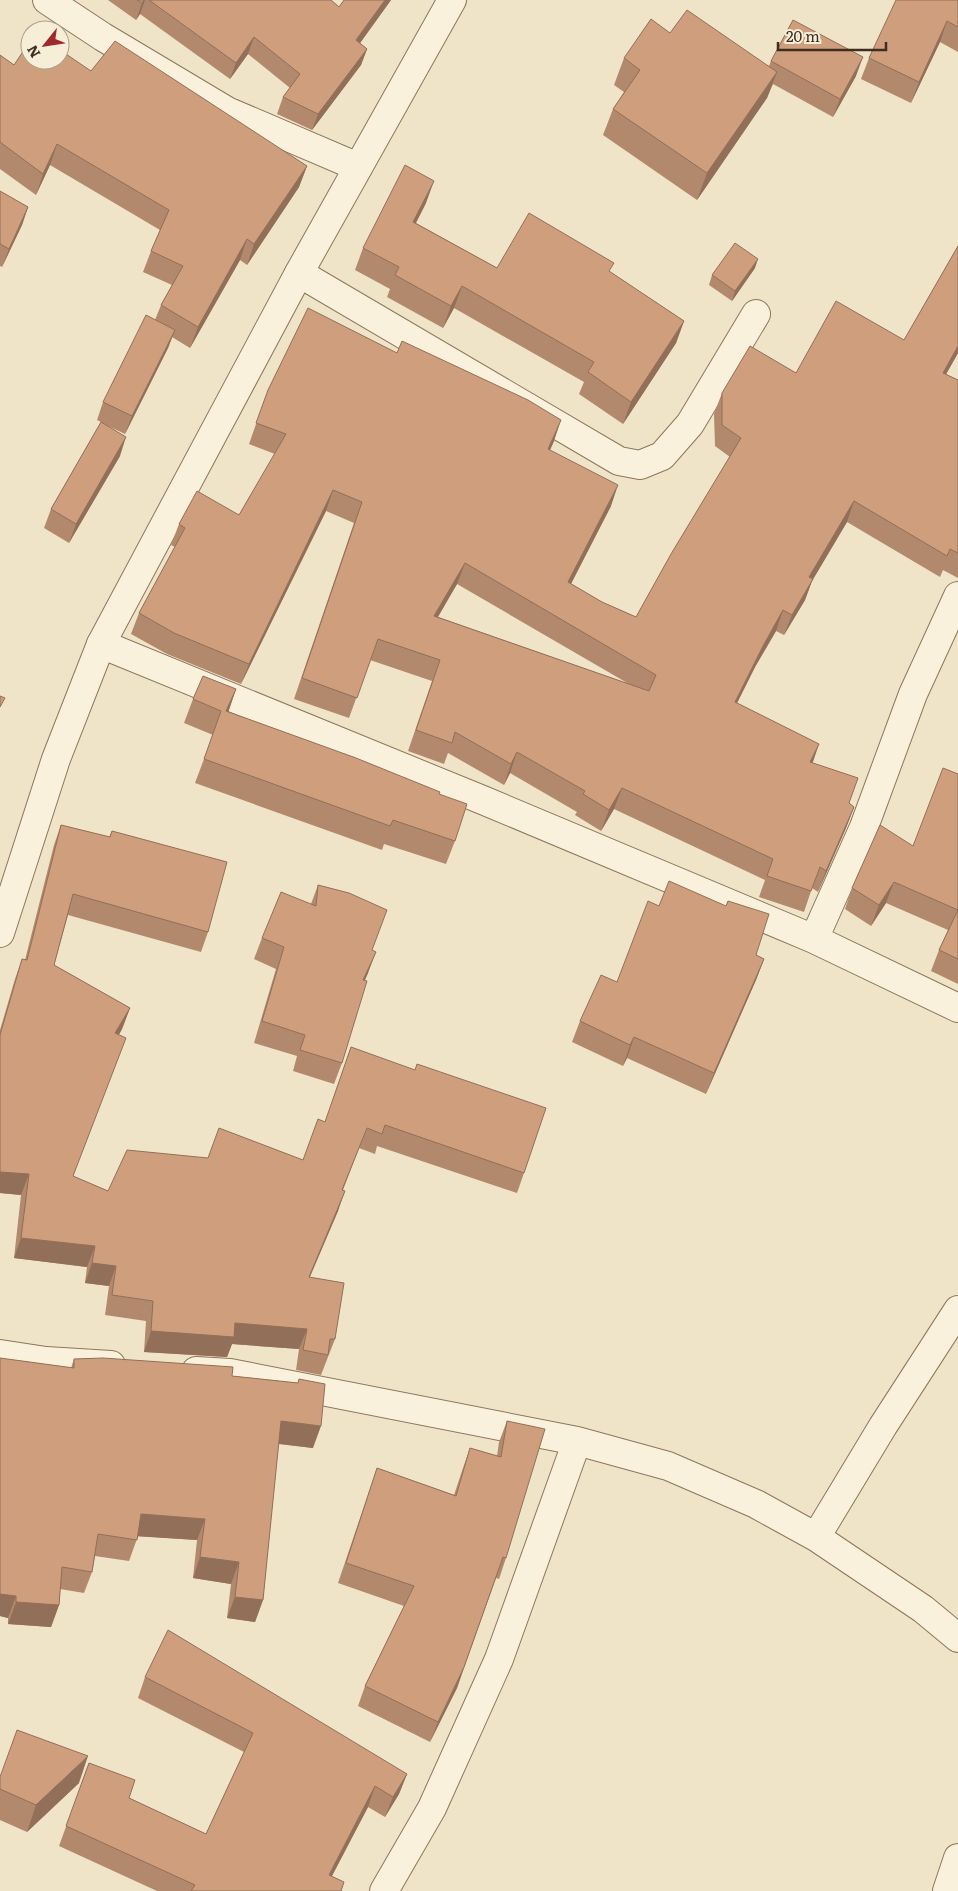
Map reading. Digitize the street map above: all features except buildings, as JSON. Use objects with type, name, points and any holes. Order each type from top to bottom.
[{"type":"street","points":[[47,0],[103,37],[227,111],[358,167]]},
{"type":"street","points":[[0,933],[56,759],[101,644],[299,273],[452,0]]},
{"type":"street","points":[[299,273],[619,461],[640,465],[662,456],[690,424],[756,314]]},
{"type":"street","points":[[814,938],[864,827],[913,694],[958,596]]},
{"type":"street","points":[[101,644],[485,800],[814,938],[958,1008]]},
{"type":"street","points":[[816,1537],[883,1426],[958,1310]]},
{"type":"street","points":[[0,1354],[46,1361],[133,1367]]},
{"type":"street","points":[[172,1369],[230,1373],[578,1441],[668,1466],[756,1504],[816,1537],[923,1609],[958,1638]]},
{"type":"street","points":[[384,1891],[432,1808],[499,1658],[578,1441]]},
{"type":"street","points":[[947,1891],[958,1858]]}]
